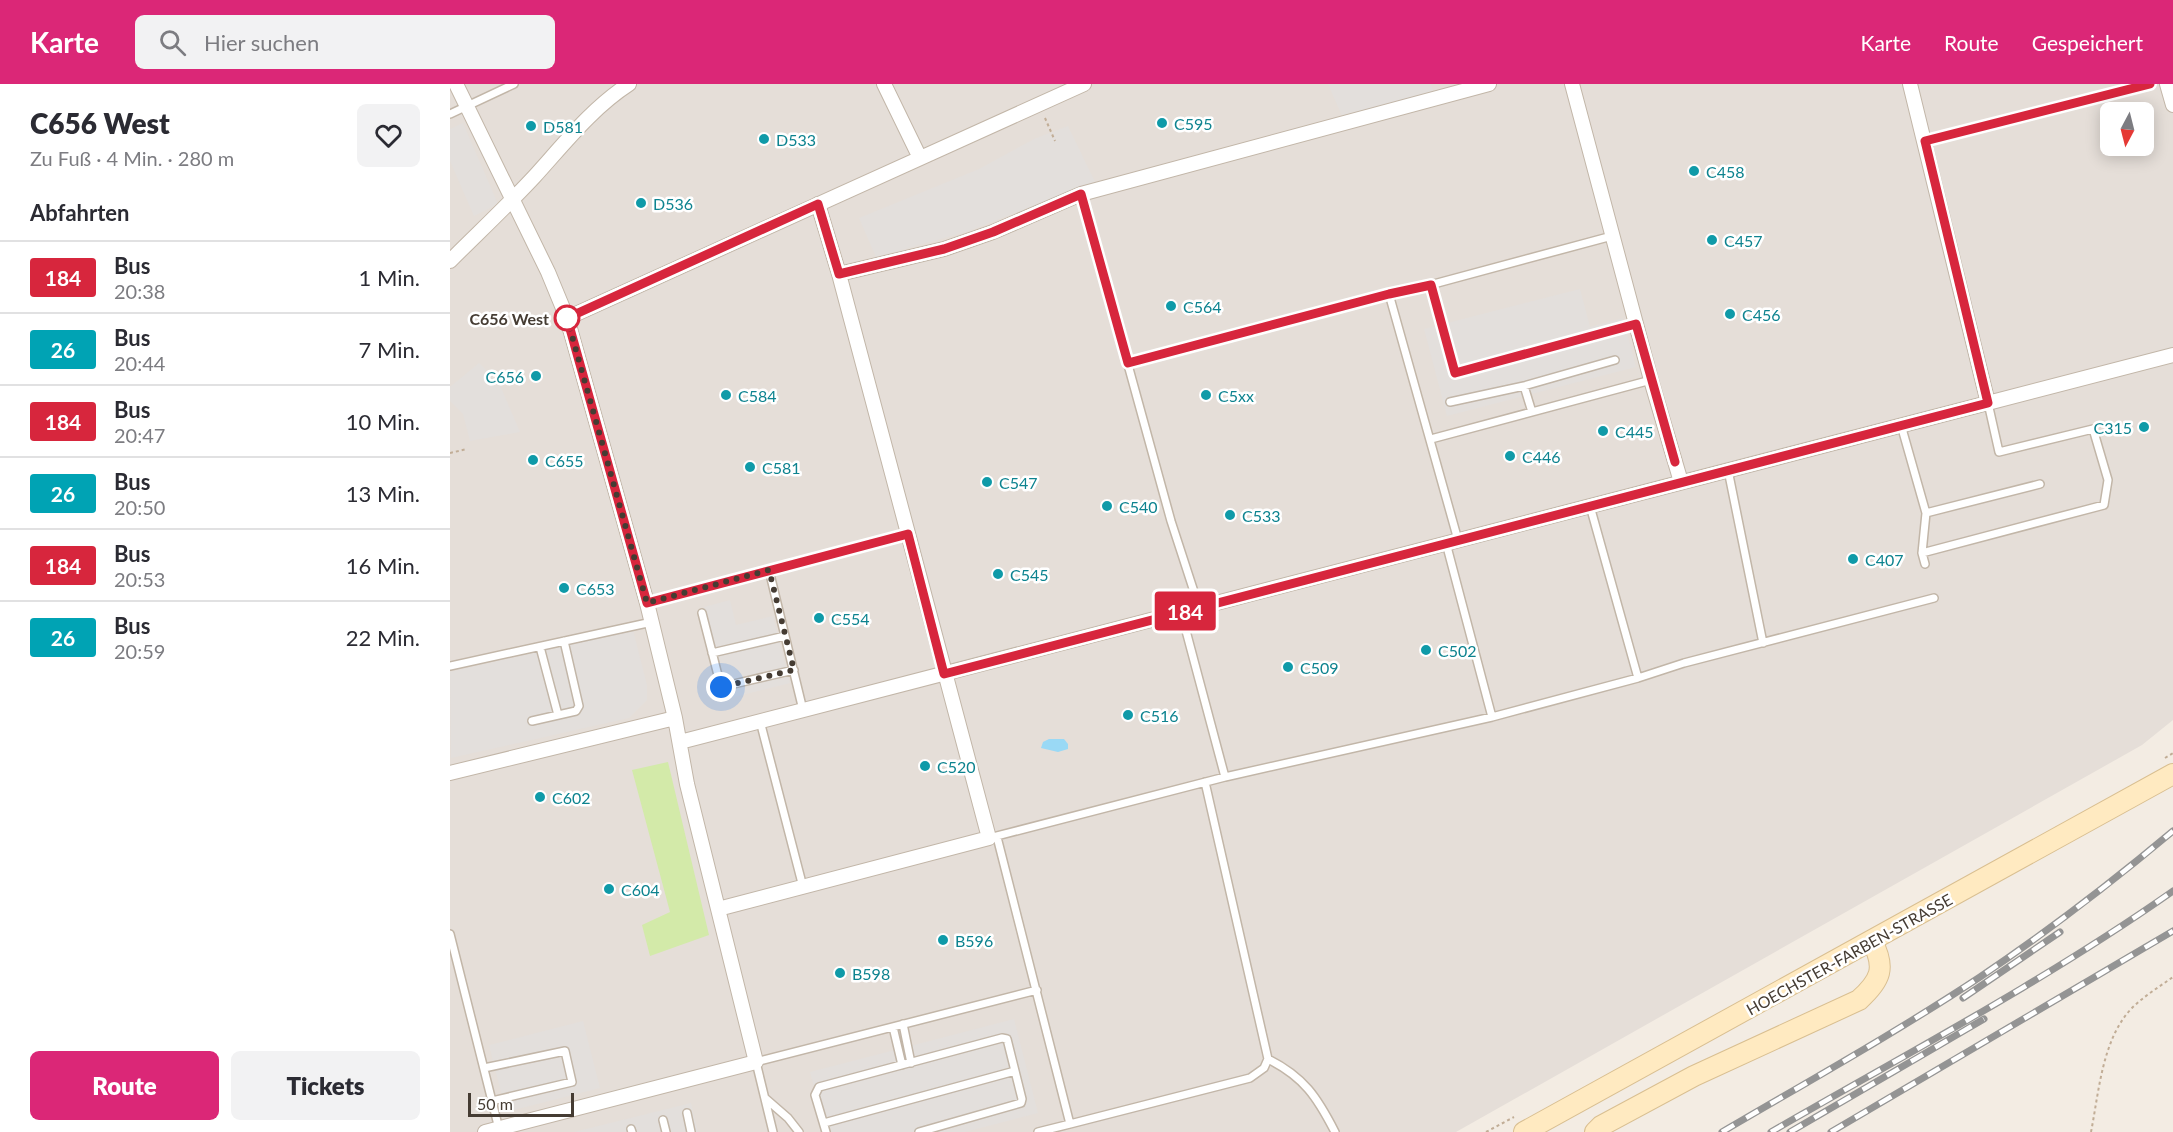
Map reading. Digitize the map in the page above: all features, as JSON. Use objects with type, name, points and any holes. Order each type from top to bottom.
[{"type":"main road","name":"HOECHSTER-FARBEN-STRASSE","points":[[1524,1132],[2173,774]]},
{"type":"main road","points":[[1595,1130],[1694,1076],[1859,1000],[1878,979],[1880,957],[1872,941]]},
{"type":"street","points":[[456,84],[548,272],[567,318],[652,622],[675,718],[687,784],[756,1062],[485,1132]]},
{"type":"street","points":[[450,261],[613,94],[629,84]]},
{"type":"street","points":[[884,84],[920,158]]},
{"type":"street","points":[[567,318],[1084,84]]},
{"type":"street","points":[[839,274],[944,249],[993,232],[1081,194],[1489,84]]},
{"type":"street","points":[[1572,84],[1651,380],[1681,482]]},
{"type":"street","points":[[1910,84],[1988,403]]},
{"type":"street","points":[[2167,84],[2173,105]]},
{"type":"street","points":[[718,909],[993,838],[944,674],[839,274],[818,204]]},
{"type":"street","points":[[680,742],[2173,355]]},
{"type":"street","points":[[450,773],[675,718]]},
{"type":"lane","points":[[450,114],[514,84]]},
{"type":"lane","points":[[1925,141],[2150,84]]},
{"type":"lane","points":[[1081,194],[1171,521],[1199,607]]},
{"type":"lane","points":[[1128,363],[1612,236]]},
{"type":"lane","points":[[1431,285],[1455,373],[1636,324]]},
{"type":"lane","points":[[1389,294],[1431,439],[1492,717]]},
{"type":"lane","points":[[1450,402],[1524,386],[1615,360]]},
{"type":"lane","points":[[1431,439],[1651,380]]},
{"type":"lane","points":[[1524,386],[1532,412]]},
{"type":"lane","points":[[1922,553],[2104,505],[2108,480],[2093,429],[1999,452],[1988,403]]},
{"type":"lane","points":[[1901,425],[1926,513],[1922,553],[1925,564]]},
{"type":"lane","points":[[1728,470],[1763,642]]},
{"type":"lane","points":[[1926,513],[2040,484]]},
{"type":"lane","points":[[1590,506],[1638,678]]},
{"type":"lane","points":[[647,603],[908,534]]},
{"type":"lane","points":[[769,570],[803,710]]},
{"type":"lane","points":[[1070,1124],[1037,990],[993,838],[1225,777],[1492,717],[1638,678],[1684,663],[1934,598]]},
{"type":"lane","points":[[1180,612],[1225,777]]},
{"type":"lane","points":[[702,613],[721,687],[794,670]]},
{"type":"lane","points":[[450,666],[652,622]]},
{"type":"lane","points":[[712,652],[785,636]]},
{"type":"lane","points":[[532,722],[576,711],[579,706],[564,641]]},
{"type":"lane","points":[[540,647],[558,716]]},
{"type":"lane","points":[[760,721],[802,886]]},
{"type":"lane","points":[[1038,1132],[1250,1078],[1264,1068],[1268,1059],[1205,782]]},
{"type":"lane","points":[[450,934],[454,966],[499,1128]]},
{"type":"lane","points":[[773,1132],[756,1062],[1037,990]]},
{"type":"lane","points":[[903,1024],[911,1063]]},
{"type":"lane","points":[[893,1027],[902,1065]]},
{"type":"lane","points":[[826,1132],[815,1095],[817,1089],[1002,1038],[1006,1039],[1022,1099],[1021,1103],[919,1132]]},
{"type":"lane","points":[[484,1068],[565,1051],[572,1082],[492,1101]]},
{"type":"lane","points":[[1268,1059],[1284,1067],[1301,1081],[1324,1110],[1335,1132]]},
{"type":"lane","points":[[824,1123],[1015,1071]]},
{"type":"lane","points":[[765,1098],[788,1118],[799,1132]]},
{"type":"lane","points":[[687,1113],[692,1132]]},
{"type":"lane","points":[[663,1120],[666,1132]]},
{"type":"path","points":[[1045,118],[1055,141]]},
{"type":"path","points":[[450,453],[467,449]]},
{"type":"path","points":[[2091,1132],[2108,1048],[2131,1009],[2173,977]]},
{"type":"shaded area","points":[[450,84],[2173,84],[2173,720],[2142,745],[1456,1132],[450,1132]]},
{"type":"shaded area","points":[[1328,84],[1431,84],[1434,93],[1342,116]]},
{"type":"shaded area","points":[[463,123],[498,204],[474,216],[450,161],[450,129]]},
{"type":"shaded area","points":[[1068,126],[1095,182],[966,232],[876,257],[859,218],[979,169],[1034,139]]},
{"type":"shaded area","points":[[1580,289],[1590,327],[1623,318],[1636,367],[1447,416],[1424,329]]},
{"type":"shaded area","points":[[479,363],[499,383],[520,432],[470,441],[463,414],[450,401],[450,387]]},
{"type":"shaded area","points":[[730,600],[736,625],[773,616],[790,683],[727,699],[704,607]]},
{"type":"shaded area","points":[[633,630],[647,685],[647,700],[629,718],[451,758],[450,672]]},
{"type":"shaded area","points":[[1014,1019],[1038,1113],[965,1132],[826,1132],[810,1072]]},
{"type":"shaded area","points":[[583,1021],[600,1088],[506,1112],[489,1045]]},
{"type":"shaded area","points":[[691,1103],[698,1132],[574,1132]]},
{"type":"green space","points":[[668,762],[709,935],[650,956],[642,925],[670,912],[632,770]]},
{"type":"water","points":[[1049,739],[1064,739],[1068,744],[1068,749],[1058,752],[1041,748],[1043,742]]},
{"type":"railway","points":[[1722,1132],[1885,1037],[1980,977],[2078,907],[2173,831]]},
{"type":"railway","points":[[1771,1132],[2025,986],[2125,924],[2173,891]]},
{"type":"railway","points":[[1831,1132],[2173,931]]},
{"type":"railway","points":[[1963,998],[2060,932]]},
{"type":"railway","points":[[1790,1132],[1984,1019]]},
{"type":"bus line","name":"184","points":[[1675,462],[1636,324],[1455,373],[1431,285],[1128,363],[1081,194],[993,232],[944,249],[839,274],[818,204],[567,318],[647,603],[908,534],[944,674],[1988,403],[1925,141],[2150,84]]},
{"type":"place","name":"C595","points":[[1162,123]]},
{"type":"place","name":"D581","points":[[531,126]]},
{"type":"place","name":"D533","points":[[764,139]]},
{"type":"place","name":"C458","points":[[1694,171]]},
{"type":"place","name":"D536","points":[[641,203]]},
{"type":"place","name":"C457","points":[[1712,240]]},
{"type":"place","name":"C564","points":[[1171,306]]},
{"type":"place","name":"C456","points":[[1730,314]]},
{"type":"place","name":"C656 West","points":[[567,318]]},
{"type":"place","name":"C656","points":[[536,376]]},
{"type":"place","name":"C584","points":[[726,395]]},
{"type":"place","name":"C5xx","points":[[1206,395]]},
{"type":"place","name":"C315","points":[[2144,427]]},
{"type":"place","name":"C445","points":[[1603,431]]},
{"type":"place","name":"C446","points":[[1510,456]]},
{"type":"place","name":"C655","points":[[533,460]]},
{"type":"place","name":"C581","points":[[750,467]]},
{"type":"place","name":"C547","points":[[987,482]]},
{"type":"place","name":"C540","points":[[1107,506]]},
{"type":"place","name":"C533","points":[[1230,515]]},
{"type":"place","name":"C407","points":[[1853,559]]},
{"type":"place","name":"C545","points":[[998,574]]},
{"type":"place","name":"C653","points":[[564,588]]},
{"type":"place","name":"C554","points":[[819,618]]},
{"type":"place","name":"C502","points":[[1426,650]]},
{"type":"place","name":"C509","points":[[1288,667]]},
{"type":"place","name":"C516","points":[[1128,715]]},
{"type":"place","name":"C520","points":[[925,766]]},
{"type":"place","name":"C602","points":[[540,797]]},
{"type":"place","name":"C604","points":[[609,889]]},
{"type":"place","name":"B596","points":[[943,940]]},
{"type":"place","name":"B598","points":[[840,973]]},
{"type":"route","points":[[567,318],[647,603],[769,570],[794,670],[721,687]]}]
